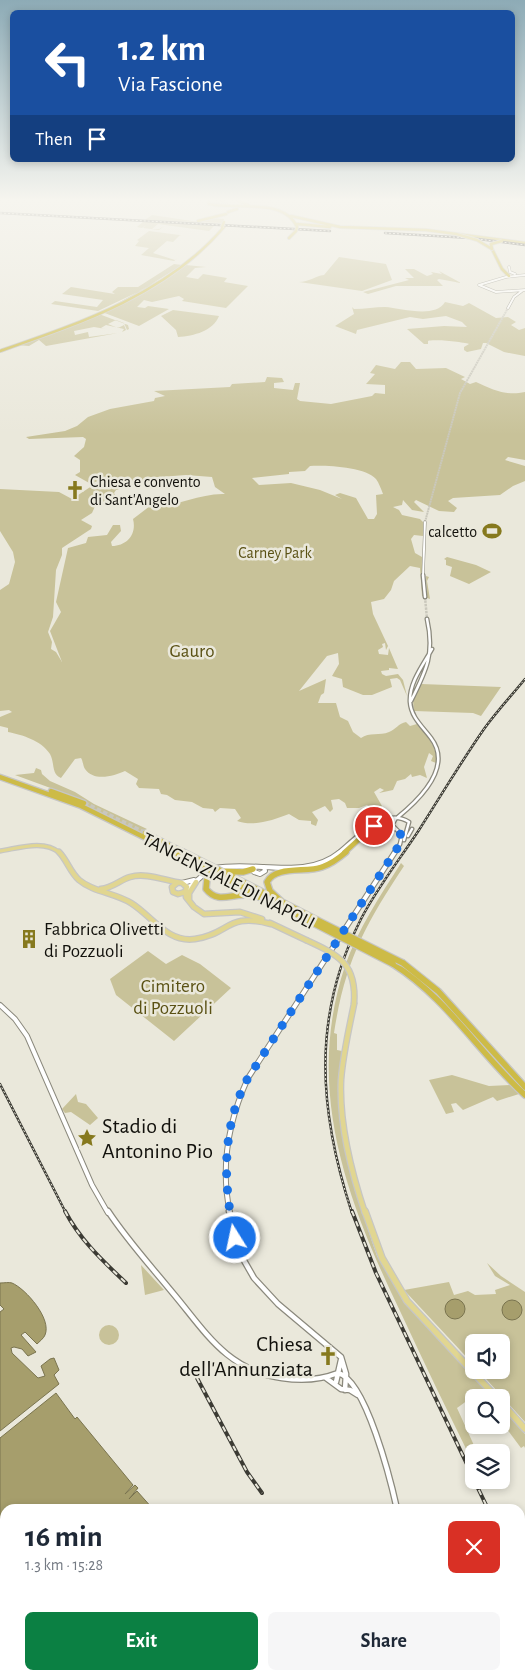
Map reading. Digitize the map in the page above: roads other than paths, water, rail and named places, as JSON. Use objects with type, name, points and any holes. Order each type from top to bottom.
[{"type":"highway","points":[[0,350],[107,309],[164,278]]},
{"type":"highway","name":"TANGENZIALE DI NAPOLI","points":[[0,775],[84,803]]},
{"type":"highway","name":"TANGENZIALE DI NAPOLI","points":[[0,775],[81,806],[283,902],[393,964],[431,989],[450,1009],[505,1076],[525,1095]]},
{"type":"highway","name":"TANGENZIALE DI NAPOLI","points":[[145,832],[209,867]]},
{"type":"highway","points":[[283,902],[268,889],[271,876],[284,871],[310,870],[324,867],[358,840]]},
{"type":"highway","points":[[254,869],[246,873],[226,870],[215,872],[207,880],[206,889],[210,895],[219,899],[245,895],[270,900]]},
{"type":"highway","name":"TANGENZIALE DI NAPOLI","points":[[221,873],[270,900],[402,963],[440,991],[525,1087]]},
{"type":"main road","points":[[501,278],[479,285],[491,291],[512,294],[514,297]]},
{"type":"main road","points":[[504,292],[525,290]]},
{"type":"main road","points":[[508,308],[514,297],[525,290]]},
{"type":"main road","points":[[425,522],[423,570],[425,597]]},
{"type":"main road","points":[[410,703],[428,666],[432,649],[427,619]]},
{"type":"main road","points":[[399,846],[402,837],[392,823],[407,811],[425,789],[439,762],[437,748],[413,716],[410,703],[411,690],[432,649]]},
{"type":"main road","points":[[406,819],[407,811]]},
{"type":"main road","points":[[179,883],[172,887],[173,892],[178,894],[216,867],[246,864],[275,868],[318,864],[331,859],[383,820],[406,819],[410,824],[404,840],[248,1078],[234,1108],[228,1133],[229,1198],[235,1238],[242,1256],[261,1287],[341,1360],[347,1378],[359,1396],[377,1435],[396,1504]]},
{"type":"main road","points":[[383,820],[388,824],[384,828]]},
{"type":"main road","points":[[374,825],[378,829]]},
{"type":"main road","points":[[349,845],[378,829],[410,828]]},
{"type":"main road","points":[[0,851],[40,846],[52,848],[59,852],[77,878],[143,911],[166,931],[180,938],[203,938],[225,927],[249,919],[271,924]]},
{"type":"main road","points":[[246,864],[258,874],[275,868]]},
{"type":"main road","points":[[254,869],[258,865]]},
{"type":"main road","points":[[264,867],[265,872]]},
{"type":"main road","points":[[94,887],[110,888],[136,876],[179,883],[197,880]]},
{"type":"main road","points":[[190,902],[189,893],[197,880]]},
{"type":"main road","points":[[179,883],[186,890],[190,902],[201,913],[227,915],[230,918],[225,927]]},
{"type":"main road","points":[[109,893],[110,888]]},
{"type":"main road","points":[[218,914],[245,913],[334,953],[350,968],[356,986],[341,1079],[343,1122],[358,1187],[386,1268],[402,1294],[489,1389]]},
{"type":"main road","points":[[0,1004],[15,1019],[27,1036],[92,1185],[106,1209],[216,1345],[238,1364],[270,1377],[295,1379],[326,1378],[338,1373],[347,1378]]},
{"type":"main road","points":[[336,1385],[335,1379],[341,1360]]},
{"type":"main road","points":[[326,1378],[359,1396]]},
{"type":"main road","points":[[345,1390],[347,1378]]},
{"type":"main road","points":[[510,1412],[525,1428]]},
{"type":"tunnel","points":[[425,522],[460,393],[508,308]]},
{"type":"tunnel","points":[[425,597],[427,619]]},
{"type":"tunnel","points":[[84,803],[145,833]]},
{"type":"railway","points":[[352,1213],[332,1138],[325,1065],[327,1028],[334,992],[345,956],[367,907],[381,885],[484,729],[525,679]]},
{"type":"railway","points":[[0,1084],[66,1213]]},
{"type":"railway","points":[[65,1211],[85,1241],[126,1283]]},
{"type":"railway","points":[[352,1211],[376,1273],[465,1460]]},
{"type":"railway","points":[[197,1378],[247,1472],[262,1493]]},
{"type":"railway","points":[[478,1489],[486,1504]]},
{"type":"place","name":"Chiesa e convento di Sant'Angelo","points":[[75,490]]},
{"type":"place","name":"calcetto","points":[[492,531]]},
{"type":"place","name":"Fabbrica Olivetti di Pozzuoli","points":[[29,939]]},
{"type":"place","name":"Stadio di Antonino Pio","points":[[87,1138]]},
{"type":"place","name":"Chiesa dell'Annunziata","points":[[328,1356]]},
{"type":"park label","name":"Carney Park","points":[[275,552]]},
{"type":"park label","name":"Gauro","points":[[192,650]]},
{"type":"park label","name":"Cimitero di Pozzuoli","points":[[173,996]]}]
